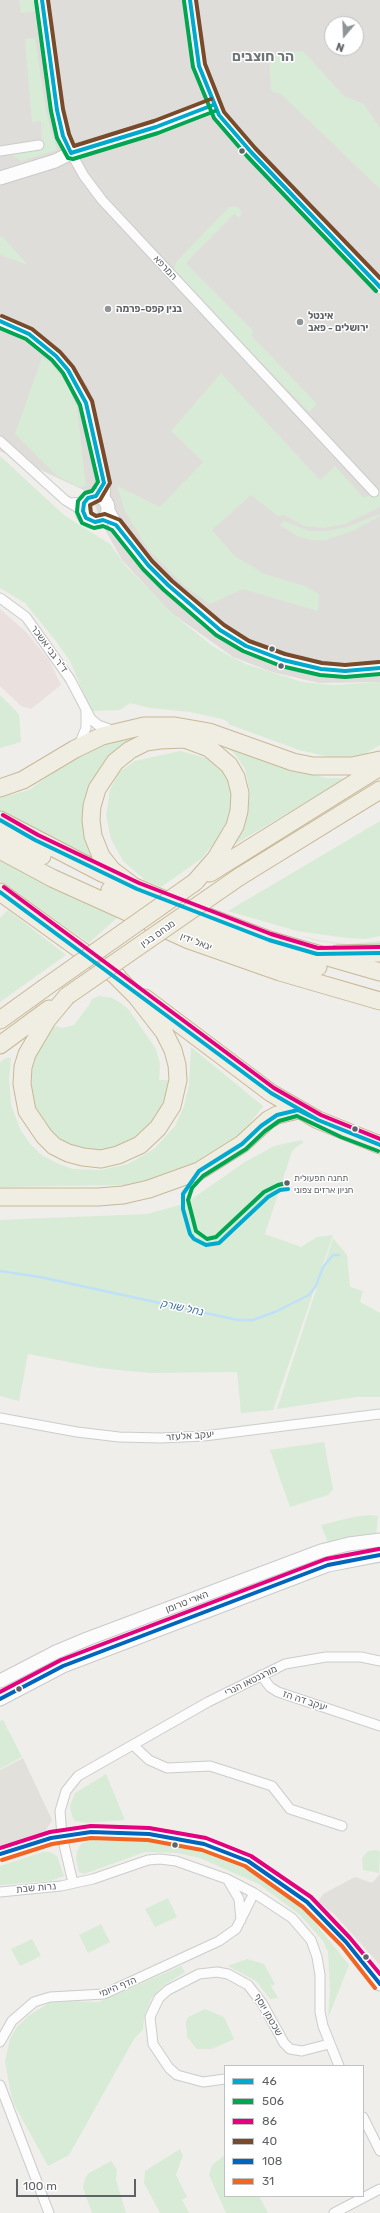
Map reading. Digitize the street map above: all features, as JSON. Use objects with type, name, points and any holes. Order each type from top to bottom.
[{"type":"highway","points":[[0,788],[23,780],[76,749],[102,736],[120,730],[159,725],[192,728],[215,734],[293,762],[313,766],[352,766],[380,760]]},
{"type":"highway","points":[[137,889],[112,870],[101,856],[93,836],[91,820],[92,806],[97,789],[104,776],[115,762],[130,750],[146,742],[173,739],[196,742],[220,755],[229,765],[236,777],[240,793],[239,811],[227,843],[215,866]]},
{"type":"highway","points":[[0,1020],[195,882],[215,866],[380,767]]},
{"type":"highway","name":"מנחם בגין","points":[[0,1045],[67,996],[239,877],[380,790]]},
{"type":"highway","points":[[0,820],[35,840],[137,889],[262,937],[380,972]]},
{"type":"highway","name":"יגאל ידין","points":[[0,834],[125,896],[208,930],[292,959],[380,983]]},
{"type":"highway","name":"יגאל ידין","points":[[0,850],[59,882],[189,940],[280,972],[380,1001]]},
{"type":"highway","points":[[0,892],[116,976],[271,1093],[298,1110],[344,1132],[380,1144]]},
{"type":"highway","points":[[317,954],[380,953]]},
{"type":"highway","points":[[67,996],[47,1020],[27,1054],[23,1067],[22,1084],[27,1111],[44,1136],[54,1146],[68,1153],[82,1157],[101,1159],[118,1155],[140,1145],[158,1128],[172,1106],[178,1080],[177,1065],[173,1050],[164,1032],[140,1001],[116,976]]},
{"type":"highway","points":[[0,1197],[98,1197],[123,1195],[169,1183],[199,1170],[242,1144],[268,1120],[277,1115],[298,1110]]},
{"type":"street","name":"המרפא","points":[[42,0],[57,110],[64,136],[71,153],[84,176],[102,200],[374,492]]},
{"type":"street","points":[[190,0],[197,57],[213,105],[225,122],[251,152],[380,287]]},
{"type":"street","points":[[0,178],[30,167],[47,157],[71,153],[156,127],[213,105]]},
{"type":"street","points":[[0,151],[39,145]]},
{"type":"street","points":[[0,320],[21,329],[45,347],[68,370],[81,391],[86,404],[104,484],[96,506]]},
{"type":"street","points":[[0,441],[68,502],[96,506],[116,525],[148,565],[168,585],[220,630],[246,646],[283,660],[321,669],[345,671],[380,668]]},
{"type":"street","name":"ד\"ר גבי אשכר","points":[[0,598],[26,617],[70,679],[86,710],[98,725],[110,730],[120,730]]},
{"type":"street","points":[[76,749],[82,742],[85,731],[86,710]]},
{"type":"street","name":"יעקב אלעזר","points":[[0,1418],[77,1432],[118,1437],[161,1438],[204,1436],[380,1414]]},
{"type":"street","name":"הארי טרומן","points":[[0,1681],[56,1652],[87,1639],[321,1551],[349,1544],[380,1540]]},
{"type":"street","name":"הארי טרומן","points":[[0,1699],[75,1661],[328,1565],[380,1555]]},
{"type":"street","name":"מורגנטאו הנרי","points":[[73,1883],[62,1836],[60,1811],[62,1800],[70,1784],[78,1776],[133,1744],[260,1675],[285,1664],[326,1657],[361,1657],[380,1661]]},
{"type":"street","name":"יעקב דה הז","points":[[260,1675],[270,1687],[278,1692],[380,1726]]},
{"type":"street","points":[[133,1744],[149,1760],[167,1768],[210,1766],[272,1786],[290,1808],[342,1826]]},
{"type":"street","points":[[0,1854],[32,1843],[62,1836],[107,1832],[149,1834],[204,1844],[248,1861],[307,1902],[346,1942],[380,1984]]},
{"type":"street","points":[[73,1883],[92,1879],[148,1860],[160,1859],[176,1861],[227,1879],[254,1893],[292,1918],[311,1940],[318,1957],[320,1975],[320,2012],[329,2044],[339,2065]]},
{"type":"street","points":[[227,1879],[239,1899],[241,1922]]},
{"type":"street","name":"נרות שבת","points":[[0,1892],[73,1883]]},
{"type":"street","name":"הדף היומי","points":[[0,2042],[7,2028],[21,2012],[42,1999],[104,1994],[219,1941],[236,1929],[241,1922],[254,1893]]},
{"type":"street","name":"שכטמן יוסף","points":[[224,2079],[203,2082],[178,2075],[169,2068],[159,2056],[153,2044],[150,2017],[154,2006],[168,1990],[199,1974],[213,1972],[228,1974],[248,1985],[262,2003],[284,2044],[290,2049],[302,2051],[329,2044]]},
{"type":"street","points":[[0,2085],[48,2213]]},
{"type":"street","points":[[364,2119],[380,2151]]},
{"type":"street","points":[[334,2213],[351,2210],[380,2188]]},
{"type":"shaded area","points":[[0,0],[380,0],[380,682],[319,683],[272,672],[233,657],[170,612],[122,560],[102,524],[90,493],[0,451]]},
{"type":"shaded area","points":[[0,609],[26,632],[49,660],[61,685],[31,709],[21,706],[0,686]]},
{"type":"shaded area","points":[[23,1758],[52,1820],[45,1832],[0,1846],[0,1770]]},
{"type":"shaded area","points":[[380,1874],[380,1965],[335,1915],[318,1902],[323,1894],[355,1877],[372,1883]]},
{"type":"green space","points":[[19,0],[35,0],[36,11],[21,13]]},
{"type":"green space","points":[[35,38],[46,111],[57,150],[21,161],[10,154],[42,148],[41,121],[32,122],[25,39]]},
{"type":"green space","points":[[303,51],[344,96],[364,104],[380,128],[380,189],[281,94],[271,91],[269,54]]},
{"type":"green space","points":[[229,207],[237,207],[241,210],[242,213],[240,218],[234,214],[186,263],[254,332],[251,335],[317,404],[309,412],[178,277],[174,269],[176,262]]},
{"type":"green space","points":[[2,236],[28,265],[0,255],[0,237]]},
{"type":"green space","points":[[42,357],[52,364],[68,386],[77,408],[86,486],[79,487],[57,476],[15,434]]},
{"type":"green space","points":[[221,373],[320,480],[335,466],[364,498],[377,490],[380,492],[380,507],[345,524],[323,528],[304,526],[284,515],[278,516],[251,495],[212,530],[235,556],[264,574],[305,586],[319,594],[318,611],[243,589],[210,604],[185,586],[148,549],[125,511],[117,486],[160,507],[203,462],[171,431]]},
{"type":"green space","points":[[0,456],[65,516],[110,544],[125,565],[173,614],[211,645],[226,654],[246,664],[302,682],[333,685],[380,682],[380,745],[361,756],[334,758],[299,750],[228,724],[228,722],[222,719],[190,712],[150,708],[130,703],[120,710],[91,711],[70,661],[55,640],[25,603],[0,588]]},
{"type":"green space","points":[[380,514],[380,516],[355,530],[326,540],[311,540],[297,536],[280,525],[284,521],[309,531],[328,531],[347,527]]},
{"type":"green space","points":[[0,695],[19,714],[21,742],[0,748]]},
{"type":"green space","points":[[169,732],[100,772],[99,861],[0,812],[0,798],[29,790],[69,761],[121,735]]},
{"type":"green space","points":[[224,746],[289,769],[327,778],[347,778],[232,846],[240,833],[248,812],[250,792],[245,769],[235,754]]},
{"type":"green space","points":[[180,751],[207,758],[225,773],[232,793],[229,817],[215,842],[201,859],[161,887],[145,880],[123,861],[111,839],[106,815],[110,790],[118,773],[135,761]]},
{"type":"green space","points":[[380,821],[380,936],[365,939],[347,938],[297,931],[228,911]]},
{"type":"green space","points":[[0,856],[119,916],[89,943],[0,881]]},
{"type":"green space","points":[[8,910],[66,955],[0,1002],[0,918]]},
{"type":"green space","points":[[298,935],[323,941],[347,944],[380,941],[380,943],[345,945],[317,941]]},
{"type":"green space","points":[[99,996],[112,998],[129,1010],[156,1049],[160,1064],[159,1080],[173,1080],[170,1095],[156,1122],[131,1143],[101,1152],[74,1148],[59,1140],[48,1131],[31,1101],[29,1080],[33,1060],[50,1031],[55,1026],[62,1028],[74,1025],[92,999]]},
{"type":"green space","points":[[191,1047],[263,1106],[248,1126],[234,1141],[193,1165],[164,1177],[128,1185],[0,1187],[0,1062],[6,1058],[11,1058],[9,1079],[11,1105],[21,1131],[31,1145],[43,1156],[73,1169],[101,1170],[128,1164],[154,1149],[175,1126],[184,1106],[189,1085]]},
{"type":"green space","points":[[301,1140],[304,1143],[292,1151],[265,1234],[301,1247],[317,1237],[333,1235],[273,1410],[241,1413],[237,1372],[150,1373],[99,1368],[28,1354],[19,1401],[0,1396],[0,1220],[147,1214],[186,1203],[245,1162],[274,1146]]},
{"type":"green space","points":[[333,1238],[347,1255],[350,1287],[363,1291],[360,1302],[380,1313],[380,1397],[356,1397],[277,1409]]},
{"type":"green space","points":[[324,1442],[333,1489],[328,1495],[290,1507],[270,1450]]},
{"type":"green space","points":[[370,1515],[378,1516],[376,1535],[328,1543],[321,1525],[354,1517]]},
{"type":"green space","points":[[3,1720],[22,1757],[0,1769],[0,1721]]},
{"type":"green space","points":[[106,1774],[125,1820],[87,1823],[75,1821],[72,1816],[70,1806],[75,1793]]},
{"type":"green space","points":[[126,1838],[172,1844],[220,1858],[266,1880],[304,1909],[349,1965],[328,2018],[330,1991],[328,1952],[323,1941],[300,1915],[259,1884],[200,1858],[177,1853],[145,1852],[84,1874],[79,1872],[76,1859],[77,1851],[81,1844],[90,1840]]},
{"type":"green space","points":[[377,1850],[380,1852],[379,1873],[363,1870],[362,1858],[368,1851]]},
{"type":"green space","points":[[43,1852],[50,1852],[57,1856],[64,1876],[51,1881],[0,1885],[0,1866]]},
{"type":"green space","points":[[168,1898],[177,1917],[155,1927],[145,1909]]},
{"type":"green space","points":[[101,1924],[110,1942],[88,1953],[79,1935]]},
{"type":"green space","points":[[32,1939],[41,1956],[20,1966],[11,1949]]},
{"type":"green space","points":[[247,1959],[264,1964],[275,1984],[271,1986],[278,1998],[270,1999],[256,1981],[228,1966]]},
{"type":"green space","points":[[181,1966],[185,1972],[163,1986],[151,1999],[144,2018],[143,2029],[134,2039],[69,2155],[48,2166],[13,2102],[10,2089],[5,2061],[10,2039],[17,2027],[28,2016],[49,2003],[66,2001],[99,2002]]},
{"type":"green space","points":[[205,2009],[224,2017],[234,2039],[212,2049],[197,2049],[187,2037],[186,2022],[188,2017]]},
{"type":"green space","points":[[180,2149],[183,2155],[176,2175],[187,2197],[182,2200],[189,2213],[160,2213],[144,2183],[145,2171]]},
{"type":"green space","points":[[224,2156],[224,2197],[260,2197],[268,2213],[226,2213],[209,2175],[212,2165]]},
{"type":"green space","points":[[111,2161],[117,2170],[116,2180],[126,2213],[92,2213],[83,2188],[85,2178],[89,2173]]},
{"type":"waterway","name":"נחל שורק","points":[[0,1271],[40,1277],[238,1320],[253,1320],[275,1312],[309,1295],[316,1286],[323,1267],[333,1255],[339,1255]]},
{"type":"transit line","name":"46","points":[[42,0],[57,110],[63,136],[71,153],[156,127],[213,105]]},
{"type":"transit line","name":"40","points":[[48,0],[63,109],[69,134],[74,146],[154,121],[211,99]]},
{"type":"transit line","name":"46","points":[[190,0],[199,66],[219,115],[251,152],[380,287]]},
{"type":"transit line","name":"40","points":[[196,0],[205,64],[224,112],[255,148],[380,278]]},
{"type":"transit line","name":"506","points":[[36,1],[51,111],[57,138],[68,158],[73,159],[158,133],[215,111]]},
{"type":"transit line","name":"506","points":[[184,1],[193,67],[214,118],[247,156],[376,291]]},
{"type":"transit line","name":"40","points":[[2,316],[32,329],[60,352],[73,367],[92,401],[110,483],[100,500],[90,505],[91,513],[96,516],[105,514],[120,520],[152,561],[172,581],[224,625],[249,641],[285,654],[322,663],[345,665],[379,662]]},
{"type":"transit line","name":"46","points":[[0,321],[29,334],[56,356],[68,370],[86,403],[104,483],[96,496],[88,498],[84,503],[83,511],[86,518],[95,522],[103,520],[116,525],[148,565],[168,585],[220,630],[246,646],[283,660],[321,669],[345,671],[380,668]]},
{"type":"transit line","name":"506","points":[[0,328],[26,339],[52,360],[63,373],[80,405],[98,482],[92,491],[85,493],[78,501],[77,512],[82,523],[94,528],[103,526],[112,530],[143,569],[164,590],[216,635],[243,651],[281,666],[320,675],[345,677],[380,674]]},
{"type":"transit line","name":"86","points":[[3,815],[38,835],[139,883],[271,934],[318,948],[380,947]]},
{"type":"transit line","name":"46","points":[[0,820],[35,840],[137,889],[269,940],[317,954],[380,953]]},
{"type":"transit line","name":"86","points":[[4,887],[274,1088],[321,1115],[380,1139]]},
{"type":"transit line","name":"46","points":[[0,892],[271,1093],[318,1120],[380,1145]]},
{"type":"transit line","name":"46","points":[[288,1189],[280,1190],[268,1197],[219,1243],[206,1245],[194,1239],[190,1234],[183,1209],[183,1194],[199,1171],[242,1144],[261,1126],[277,1115],[298,1110],[312,1117]]},
{"type":"transit line","name":"506","points":[[287,1183],[278,1185],[264,1192],[216,1237],[207,1239],[196,1231],[188,1200],[192,1188],[203,1176],[246,1149],[265,1131],[279,1121],[297,1116],[341,1137],[378,1151]]},
{"type":"transit line","name":"86","points":[[0,1692],[61,1660],[326,1559],[379,1549]]},
{"type":"transit line","name":"108","points":[[0,1699],[63,1666],[328,1565],[380,1555]]},
{"type":"transit line","name":"86","points":[[0,1848],[50,1832],[91,1826],[149,1828],[206,1838],[251,1856],[311,1897],[350,1938],[380,1974]]},
{"type":"transit line","name":"108","points":[[0,1854],[51,1838],[91,1832],[149,1834],[204,1844],[248,1861],[307,1902],[346,1942],[380,1984]]},
{"type":"transit line","name":"31","points":[[2,1860],[52,1844],[91,1838],[148,1840],[202,1850],[245,1866],[303,1907],[342,1946],[375,1988]]},
{"type":"place","name":"בנין קפס-פרמה","points":[[108,309]]},
{"type":"place","name":"אינטל ירושלים - פאב","points":[[300,322]]},
{"type":"place","name":"תחנה תפעולית חניון ארזים צפוני","points":[[287,1183]]},
{"type":"district","name":"הר חוצבים","points":[[263,57]]}]
